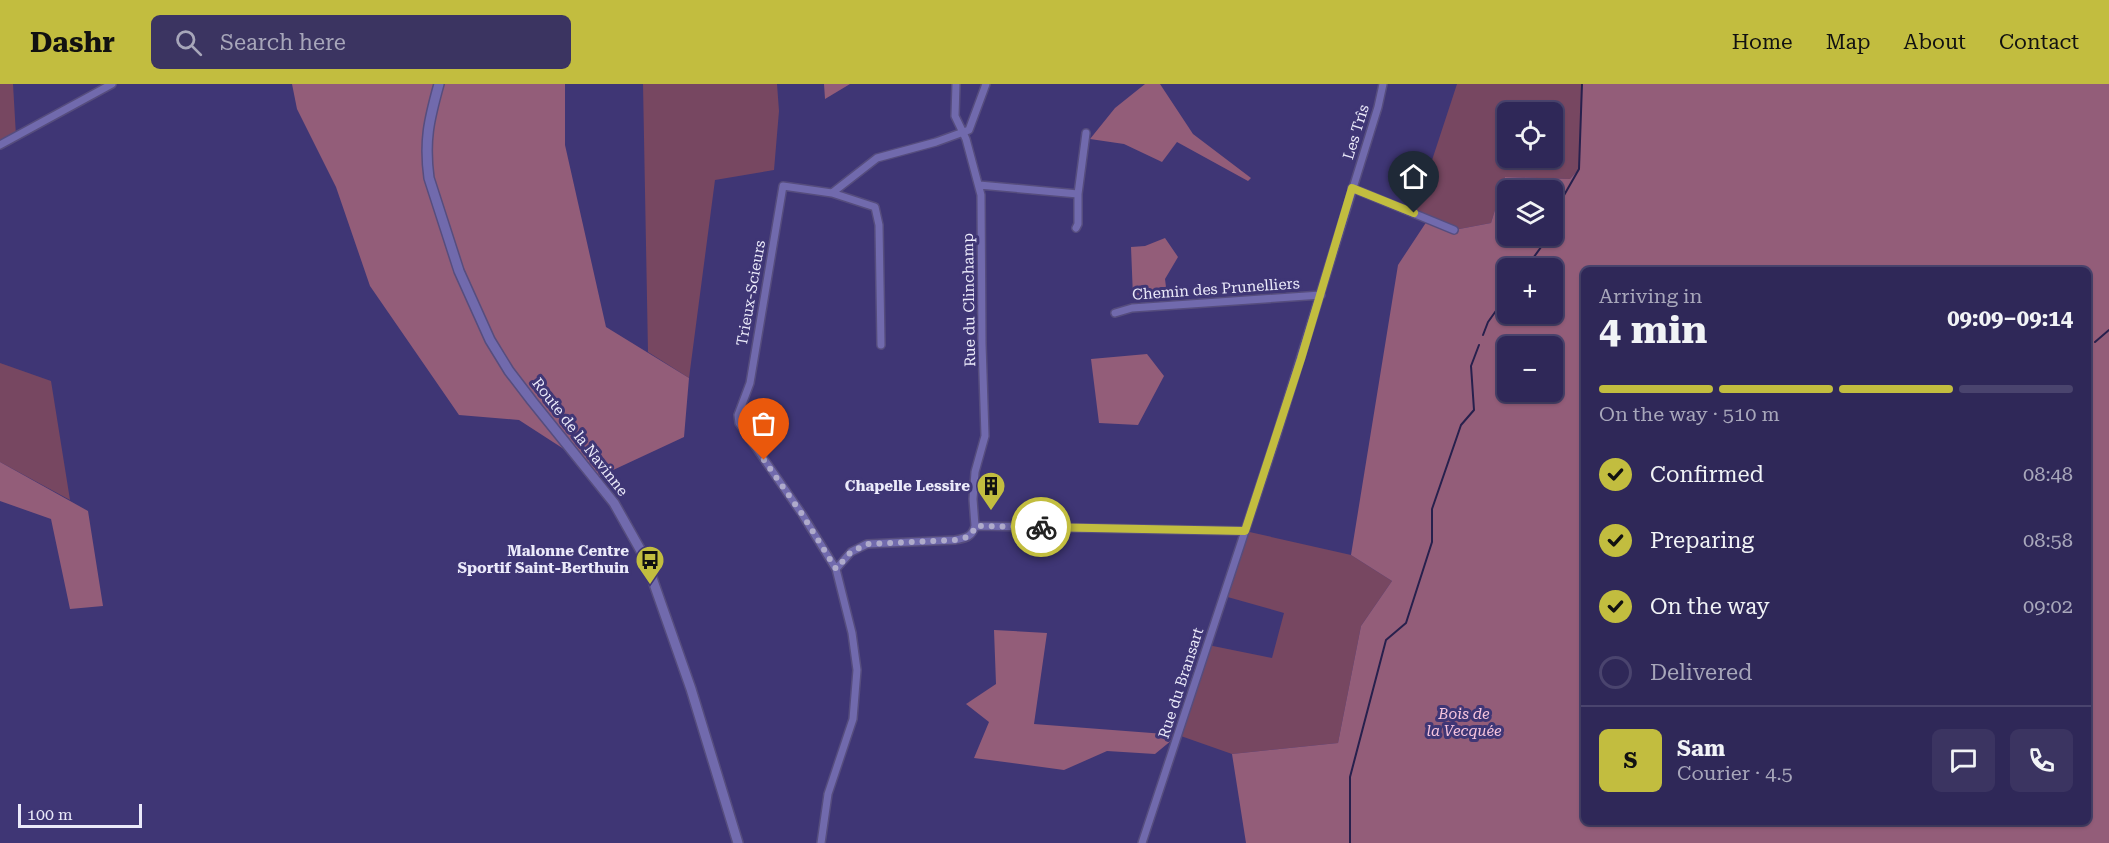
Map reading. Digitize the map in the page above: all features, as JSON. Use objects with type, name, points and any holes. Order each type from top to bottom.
[{"type":"street","points":[[0,145],[112,84]]},
{"type":"street","name":"Route de la Navinne","points":[[439,84],[426,141],[429,178],[459,271],[490,340],[509,371],[615,503],[645,558],[691,689],[738,843]]},
{"type":"street","name":"Rue du Clinchamp","points":[[956,84],[955,116],[966,139],[981,195],[982,344],[986,436],[975,472],[973,499],[975,526]]},
{"type":"street","points":[[832,193],[877,158],[936,142],[969,130],[986,84]]},
{"type":"street","name":"Les Trîs","points":[[1245,531],[1321,295],[1383,84]]},
{"type":"street","points":[[1076,228],[1086,133]]},
{"type":"street","points":[[979,185],[1078,194]]},
{"type":"street","name":"Trieux-Scieurs","points":[[832,193],[783,186],[750,383],[738,415],[739,423],[802,514],[836,569]]},
{"type":"street","points":[[1352,188],[1454,230]]},
{"type":"street","points":[[832,193],[875,207],[879,225],[881,345]]},
{"type":"street","name":"Chemin des Prunelliers","points":[[1115,313],[1131,308],[1321,295]]},
{"type":"street","points":[[821,843],[828,794],[853,719],[856,700],[857,670],[852,633],[836,569],[851,552],[867,544],[955,540],[969,537],[975,526],[1245,531]]},
{"type":"street","name":"Rue du Bransart","points":[[1142,843],[1245,531]]},
{"type":"shaded area","points":[[0,84],[13,84],[16,136],[0,145]]},
{"type":"shaded area","points":[[643,84],[777,84],[779,111],[774,170],[715,180],[689,378],[648,352]]},
{"type":"shaded area","points":[[1457,84],[1582,84],[1579,169],[1570,179],[1505,177],[1504,180],[1497,180],[1497,203],[1491,223],[1454,230],[1415,212]]},
{"type":"shaded area","points":[[0,363],[51,381],[70,500],[0,462]]},
{"type":"shaded area","points":[[1245,531],[1351,555],[1392,581],[1361,626],[1338,743],[1232,754],[1178,735],[1208,645],[1272,658],[1284,613],[1224,596]]},
{"type":"green space","points":[[292,84],[565,84],[565,145],[606,327],[689,378],[684,437],[596,478],[570,453],[519,420],[459,415],[370,286],[336,187],[297,109]]},
{"type":"green space","points":[[824,84],[850,84],[825,99]]},
{"type":"green space","points":[[1145,84],[1160,84],[1193,134],[1251,178],[1248,181],[1177,142],[1162,162],[1124,144],[1090,139],[1115,108]]},
{"type":"green space","name":"Bois de la Vecquée","points":[[1582,84],[2109,84],[2109,843],[1246,843],[1232,754],[1338,743],[1361,626],[1392,581],[1351,555],[1398,265],[1427,221],[1454,230],[1491,223],[1497,203],[1497,246],[1563,246],[1563,180],[1504,180],[1505,177],[1570,179],[1579,169]]},
{"type":"green space","points":[[1165,238],[1178,257],[1165,279],[1166,287],[1133,297],[1131,247],[1145,246]]},
{"type":"green space","points":[[1147,354],[1164,376],[1138,425],[1099,423],[1091,359]]},
{"type":"green space","points":[[0,462],[88,511],[103,606],[70,609],[51,519],[0,501]]},
{"type":"green space","points":[[994,630],[1047,633],[1034,724],[1178,735],[1155,754],[1107,751],[1064,770],[974,758],[989,722],[966,704],[996,684]]},
{"type":"waterway","points":[[1563,197],[1579,169],[1582,84]]},
{"type":"waterway","points":[[1533,258],[1542,246]]},
{"type":"waterway","points":[[1483,335],[1488,322],[1497,309]]},
{"type":"waterway","points":[[2095,342],[2109,330]]},
{"type":"waterway","points":[[1350,843],[1350,777],[1386,640],[1406,623],[1432,542],[1432,509],[1461,425],[1474,410],[1471,366],[1479,345]]},
{"type":"way so far","points":[[764,460],[802,514],[836,569],[851,552],[867,544],[955,540],[969,537],[975,526],[1041,527]]},
{"type":"place","name":"Chapelle Lessire","points":[[991,512]]},
{"type":"place","name":"Malonne Centre Sportif Saint-Berthuin","points":[[650,586]]},
{"type":"route","points":[[1041,527],[1245,531],[1301,359],[1352,188],[1414,213]]}]
